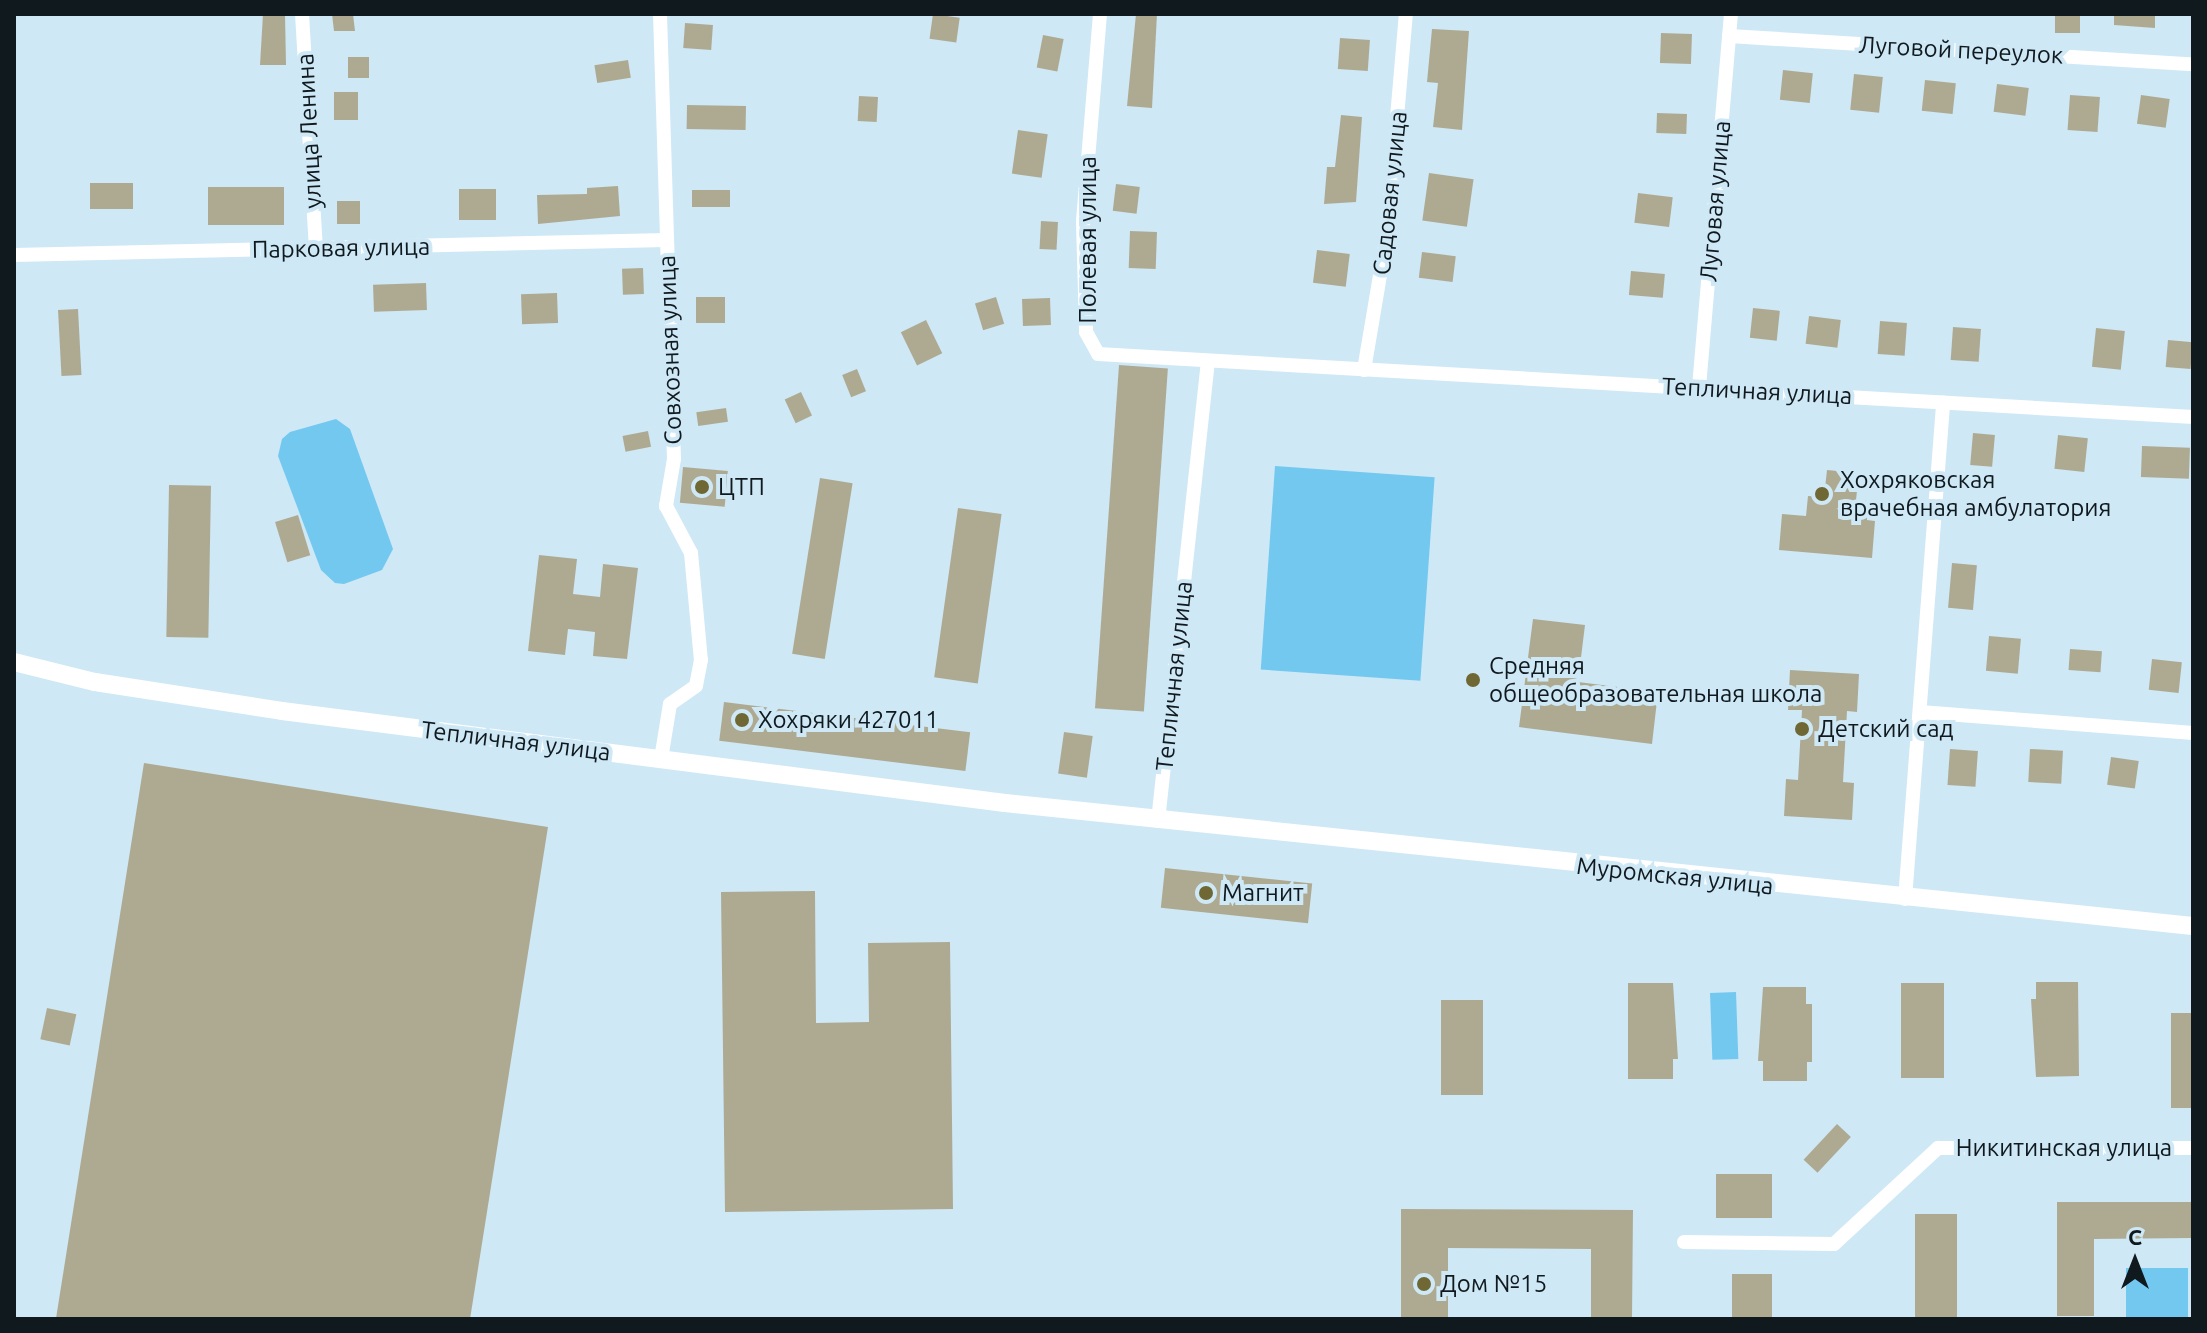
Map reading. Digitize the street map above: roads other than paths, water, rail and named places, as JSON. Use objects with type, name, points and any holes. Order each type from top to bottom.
[{"type":"street","name":"улица Ленина","points":[[302,14],[316,249]]},
{"type":"street","name":"Совхозная улица","points":[[660,14],[674,459],[666,506],[691,553],[701,660],[696,686],[670,704],[661,759]]},
{"type":"street","name":"Полевая улица","points":[[1100,14],[1083,222],[1086,332],[1098,354],[1208,363]]},
{"type":"street","name":"Садовая улица","points":[[1364,370],[1387,234],[1406,14]]},
{"type":"street","name":"Луговая улица","points":[[1699,387],[1731,14]]},
{"type":"street","name":"Луговой переулок","points":[[1729,36],[2193,64]]},
{"type":"street","name":"Парковая улица","points":[[14,255],[667,240]]},
{"type":"street","name":"Тепличная улица","points":[[14,662],[95,682],[254,707],[1158,821],[1208,363],[1699,387],[2193,417]]},
{"type":"street","points":[[1905,899],[1943,402]]},
{"type":"street","points":[[1920,712],[2193,733]]},
{"type":"street","name":"Муромская улица","points":[[1158,821],[2193,926]]},
{"type":"street","name":"Никитинская улица","points":[[1684,1242],[1834,1244],[1938,1148],[2193,1148]]},
{"type":"place","name":"ЦТП","points":[[702,487]]},
{"type":"place","name":"Хохряковская врачебная амбулатория","points":[[1822,494]]},
{"type":"place","name":"Средняя общеобразовательная школа","points":[[1473,680]]},
{"type":"place","name":"Хохряки 427011","points":[[742,720]]},
{"type":"place","name":"Детский сад","points":[[1802,729]]},
{"type":"place","name":"Магнит","points":[[1206,893]]},
{"type":"place","name":"Дом №15","points":[[1424,1284]]}]
